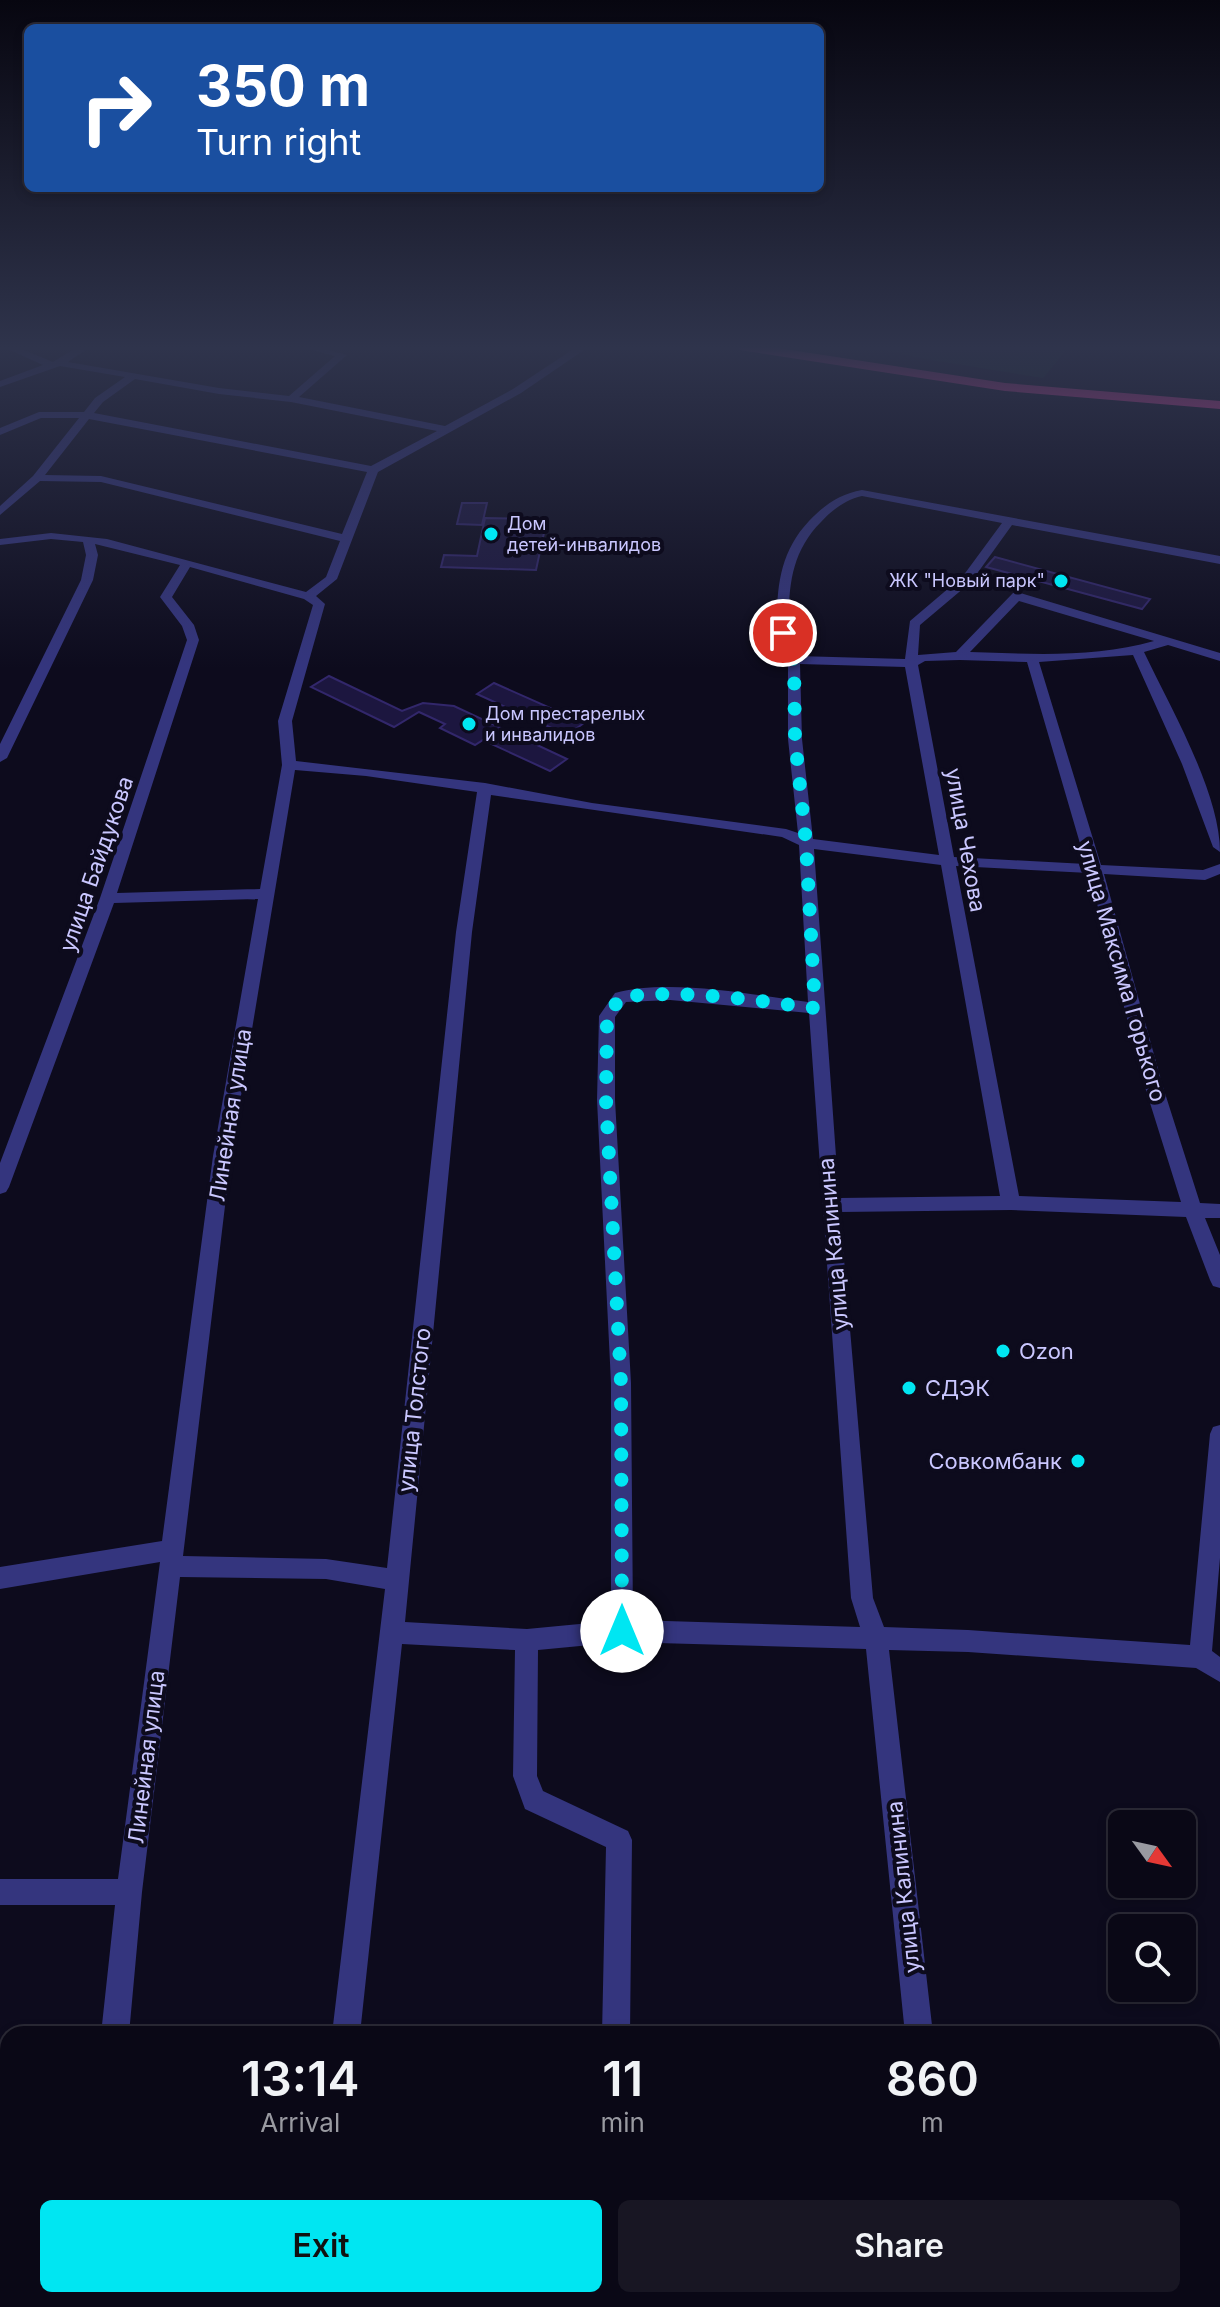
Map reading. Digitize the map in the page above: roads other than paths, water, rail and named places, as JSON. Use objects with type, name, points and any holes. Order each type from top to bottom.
[{"type":"street","points":[[0,512],[37,478],[56,454]]},
{"type":"street","points":[[288,454],[373,470],[404,454]]},
{"type":"street","points":[[1,540],[54,537],[89,541],[187,562],[308,596],[331,579],[373,470]]},
{"type":"street","points":[[37,478],[101,479],[347,539]]},
{"type":"street","name":"улица Калинина","points":[[918,2026],[876,1639],[862,1598],[815,1008],[806,843],[795,739],[794,660],[784,651],[782,594],[791,548],[835,502],[847,495],[862,493],[1010,520]]},
{"type":"street","points":[[1010,520],[1220,560]]},
{"type":"street","name":"улица Чехова","points":[[1010,520],[967,579],[914,624],[911,663],[1011,1203]]},
{"type":"street","points":[[0,758],[87,580],[92,555],[89,541]]},
{"type":"street","name":"улица Байдукова","points":[[0,1187],[108,898],[193,640],[188,625],[166,597],[187,562]]},
{"type":"street","name":"Линейная улица","points":[[116,2026],[129,1892],[222,1156],[289,765],[285,721],[319,604],[308,596]]},
{"type":"street","points":[[960,656],[1017,596],[1220,657]]},
{"type":"street","points":[[794,660],[911,663],[923,657],[1032,658],[1122,654],[1169,641]]},
{"type":"street","points":[[1137,650],[1189,764],[1220,847]]},
{"type":"street","name":"улица Максима Горького","points":[[1032,658],[1115,937],[1154,1087],[1192,1208],[1220,1280]]},
{"type":"street","points":[[289,765],[359,769],[485,787],[592,807],[786,833],[806,843],[947,861],[1205,875],[1220,869]]},
{"type":"street","name":"улица Толстого","points":[[347,2026],[392,1632],[464,932],[485,787]]},
{"type":"street","points":[[108,898],[268,894]]},
{"type":"street","points":[[622,1631],[621,1383],[606,1100],[607,1016],[621,997],[644,994],[713,996],[815,1008]]},
{"type":"street","points":[[830,1205],[1011,1203],[1220,1211]]},
{"type":"street","points":[[1200,1657],[1220,1434]]},
{"type":"street","points":[[0,1578],[171,1558],[326,1569],[395,1580]]},
{"type":"street","points":[[392,1632],[527,1640],[622,1631],[968,1641],[1200,1657],[1220,1670]]},
{"type":"street","points":[[527,1640],[525,1776],[534,1800],[619,1840],[616,2026]]},
{"type":"street","points":[[0,1892],[129,1892]]},
{"type":"place","name":"Дом детей-инвалидов","points":[[491,534]]},
{"type":"place","name":"ЖК \"Новый парк\"","points":[[1061,581]]},
{"type":"place","name":"Дом престарелых и инвалидов","points":[[469,724]]},
{"type":"place","name":"Ozon","points":[[1003,1351]]},
{"type":"place","name":"СДЭК","points":[[909,1388]]},
{"type":"place","name":"Совкомбанк","points":[[1078,1461]]}]
